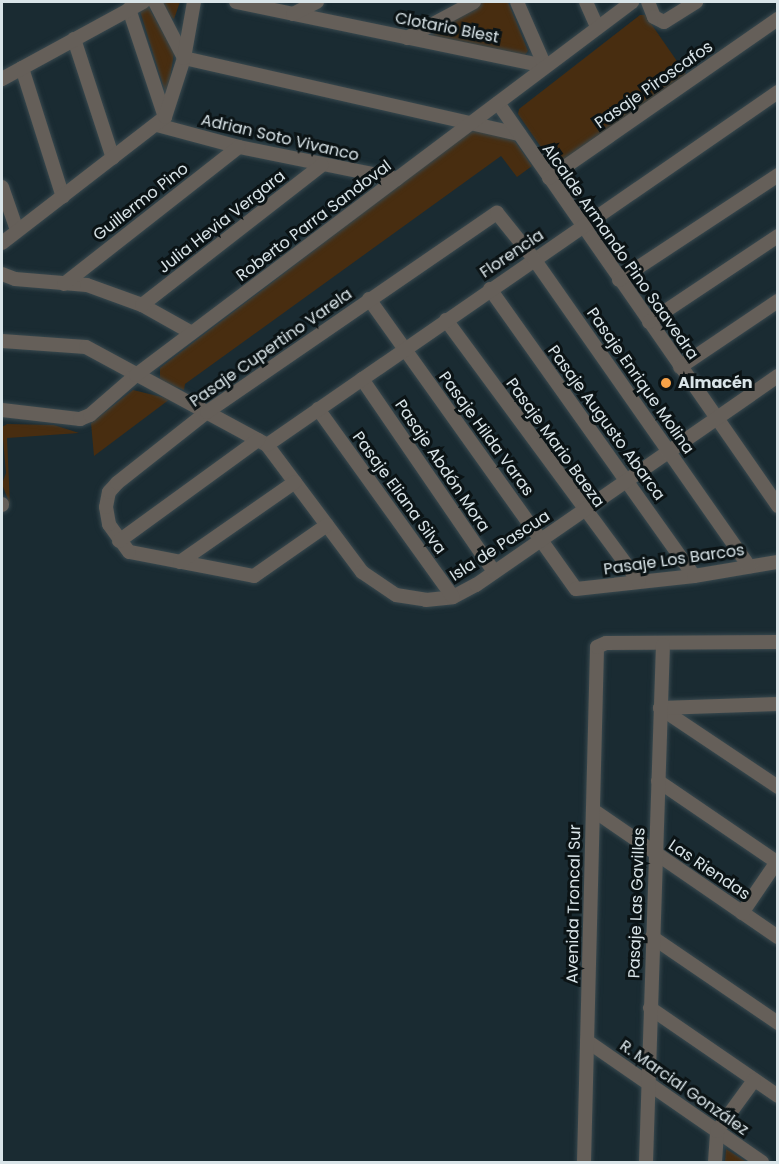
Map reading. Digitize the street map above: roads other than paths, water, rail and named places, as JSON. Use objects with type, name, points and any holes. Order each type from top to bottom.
[{"type":"street","points":[[2,79],[143,2]]},
{"type":"street","points":[[155,2],[184,58]]},
{"type":"street","points":[[2,243],[161,121],[184,58],[194,2]]},
{"type":"street","name":"Clotario Blest","points":[[236,2],[545,66]]},
{"type":"street","points":[[293,14],[317,2]]},
{"type":"street","points":[[407,38],[474,2]]},
{"type":"street","points":[[517,2],[545,66]]},
{"type":"street","points":[[586,2],[597,27]]},
{"type":"street","name":"Roberto Parra Sandoval","points":[[2,410],[85,418],[136,375],[632,2]]},
{"type":"street","points":[[648,2],[654,17],[664,22],[696,2]]},
{"type":"street","points":[[129,9],[161,121]]},
{"type":"street","name":"Pasaje Piroscafos","points":[[549,178],[777,19]]},
{"type":"street","points":[[74,39],[113,158]]},
{"type":"street","points":[[184,58],[519,134]]},
{"type":"street","points":[[22,68],[63,197]]},
{"type":"street","name":"Florencia","points":[[119,541],[262,443],[362,379],[777,92]]},
{"type":"street","name":"Alcalde Armando Pino Saavedra","points":[[498,103],[777,506]]},
{"type":"street","name":"Adrian Soto Vivanco","points":[[161,121],[239,147],[397,179]]},
{"type":"street","name":"Guillermo Pino","points":[[64,284],[239,147]]},
{"type":"street","name":"Julia Hevia Vergara","points":[[142,305],[322,165]]},
{"type":"street","points":[[619,280],[777,175]]},
{"type":"street","points":[[2,187],[17,230]]},
{"type":"street","name":"Pasaje Cupertino Varela","points":[[119,541],[110,524],[109,492],[207,412],[488,217],[497,213],[502,216]]},
{"type":"street","name":"Pasaje Enrique Molina","points":[[502,216],[749,566]]},
{"type":"street","points":[[648,322],[777,236]]},
{"type":"street","points":[[2,274],[15,279],[87,285],[142,305],[192,333]]},
{"type":"street","name":"Pasaje Augusto Abarca","points":[[490,289],[694,576]]},
{"type":"street","name":"Pasaje Hilda Varas","points":[[369,299],[576,590]]},
{"type":"street","points":[[680,367],[777,301]]},
{"type":"street","name":"Pasaje Mario Baeza","points":[[446,320],[583,511],[639,582]]},
{"type":"street","points":[[2,341],[86,347],[262,443]]},
{"type":"street","name":"Isla de Pascua","points":[[262,443],[295,482],[362,572],[381,588],[411,599],[453,597],[494,572],[777,376]]},
{"type":"street","name":"Pasaje Abdón Mora","points":[[362,379],[494,572]]},
{"type":"street","name":"Pasaje Eliana Silva","points":[[318,409],[453,597]]},
{"type":"street","points":[[180,562],[295,482]]},
{"type":"street","points":[[119,541],[129,552],[254,576],[327,525]]},
{"type":"street","name":"Pasaje Los Barcos","points":[[576,590],[694,576],[777,562]]},
{"type":"street","points":[[663,645],[777,642]]},
{"type":"street","name":"Avenida Troncal Sur","points":[[584,1162],[597,647],[606,643],[663,645]]},
{"type":"street","name":"Pasaje Las Gavillas","points":[[646,1162],[654,853],[663,645]]},
{"type":"street","points":[[660,708],[777,704]]},
{"type":"street","points":[[660,708],[777,787]]},
{"type":"street","points":[[658,781],[777,862],[742,913]]},
{"type":"street","name":"Las Riendas","points":[[593,810],[777,937]]},
{"type":"street","points":[[652,937],[777,1023]]},
{"type":"street","points":[[650,1008],[777,1096]]},
{"type":"street","name":"R. Marcial González","points":[[587,1041],[762,1162]]},
{"type":"street","points":[[715,1162],[717,1131],[754,1080]]},
{"type":"place","name":"Almacén","points":[[666,383]]}]
